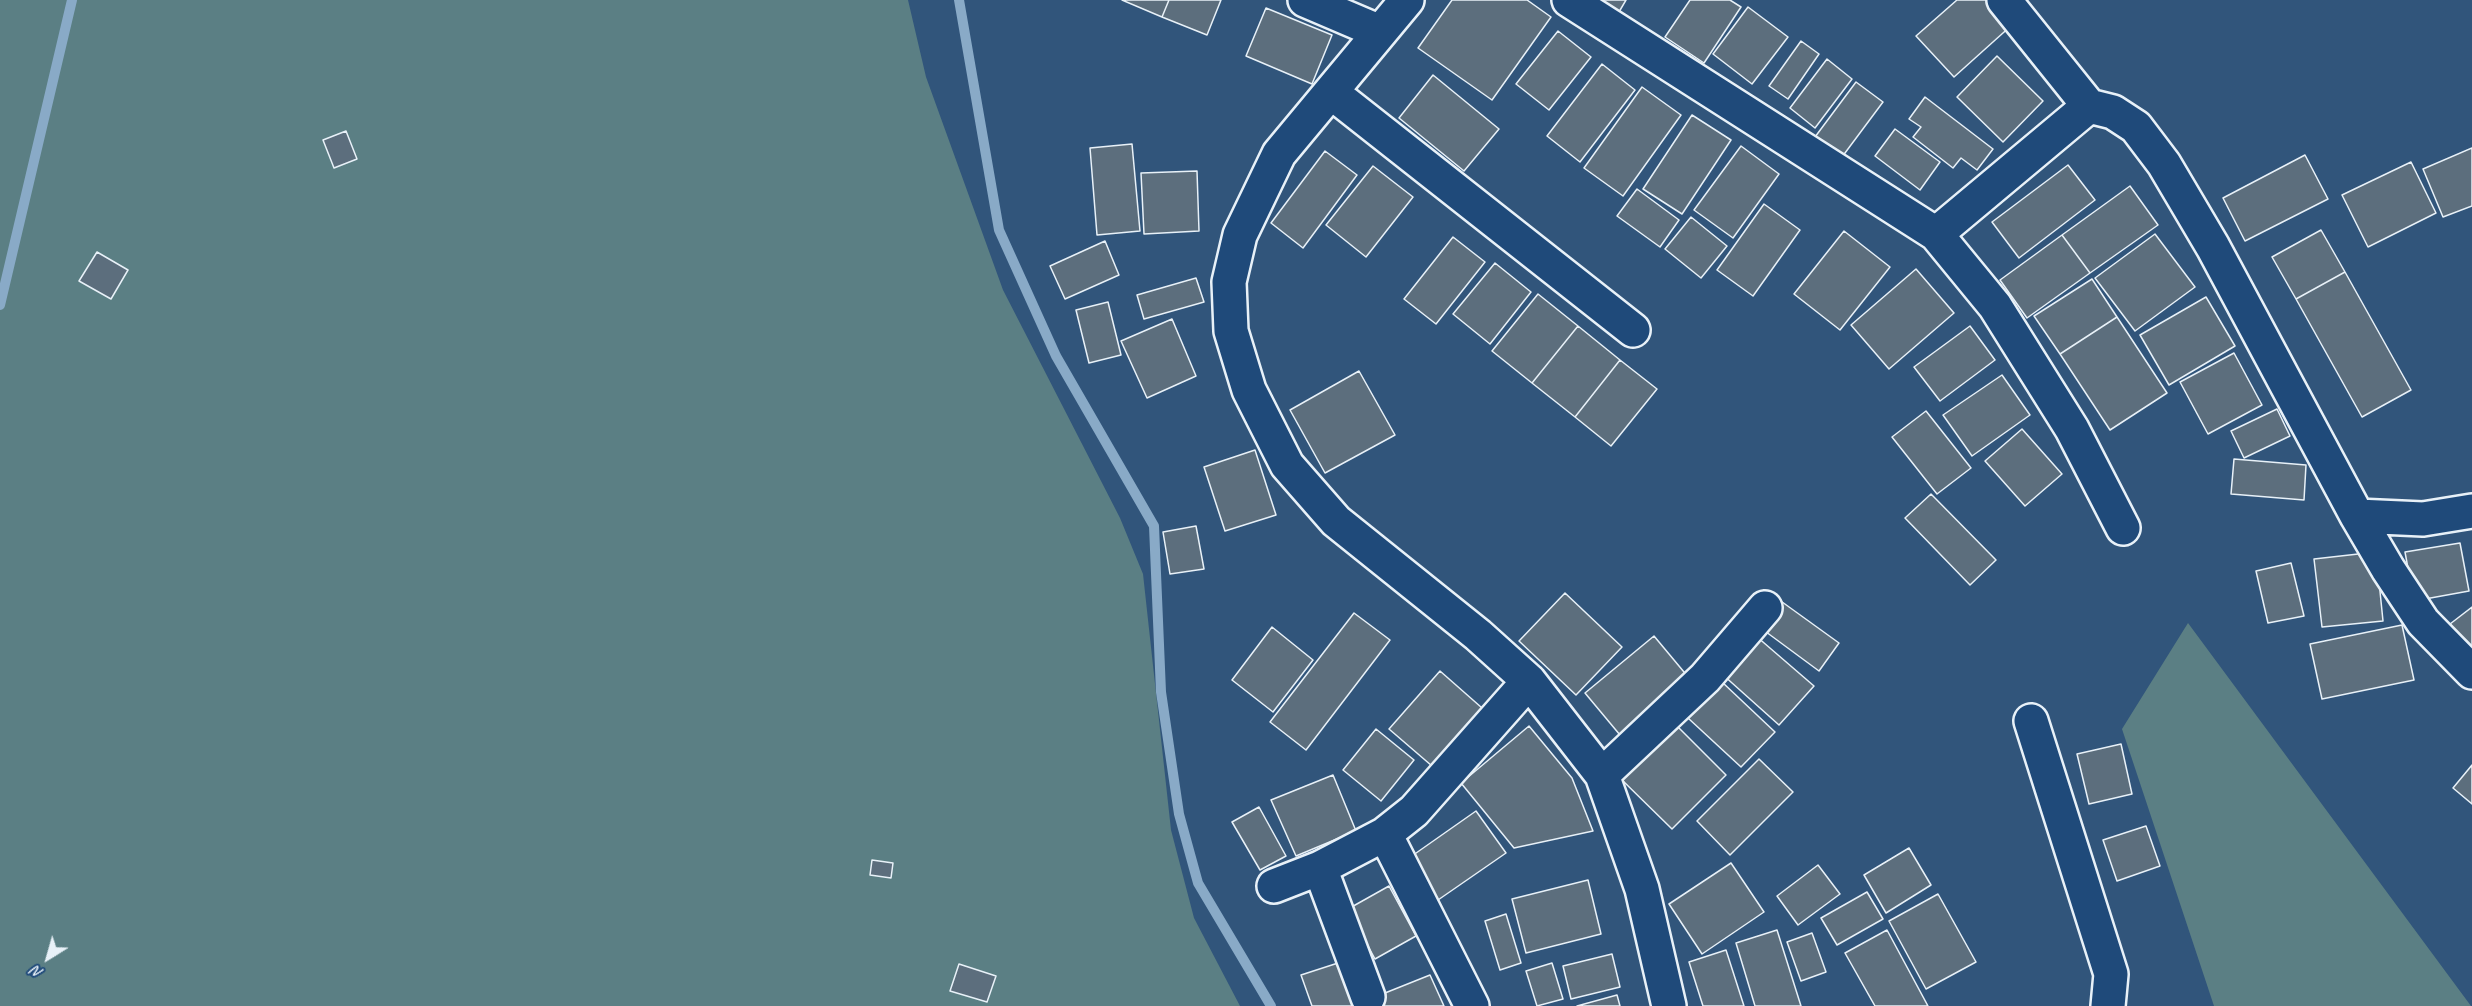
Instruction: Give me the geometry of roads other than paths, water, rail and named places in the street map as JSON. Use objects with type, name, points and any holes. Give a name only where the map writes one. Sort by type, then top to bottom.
[{"type":"street","points":[[1305,0],[1380,32]]},
{"type":"street","points":[[1407,0],[1279,154],[1240,235],[1229,282],[1231,331],[1249,390],[1287,465],[1336,521],[1478,635],[1529,681],[1602,775],[1642,889],[1669,1006]]},
{"type":"street","points":[[1569,0],[1936,234],[1995,306],[2072,429],[2123,528]]},
{"type":"street","points":[[2004,0],[2089,106],[2113,112],[2130,123],[2164,164],[2213,247],[2357,516],[2423,622],[2472,672]]},
{"type":"street","points":[[1331,92],[1633,330]]},
{"type":"street","points":[[1936,234],[2089,106]]},
{"type":"street","points":[[2357,516],[2423,519],[2472,511]]},
{"type":"street","points":[[1602,775],[1705,678],[1765,608]]},
{"type":"street","points":[[1274,886],[1320,868],[1385,834],[1413,812],[1529,681]]},
{"type":"street","points":[[2031,721],[2111,974],[2108,1006]]},
{"type":"street","points":[[1385,834],[1472,1006]]},
{"type":"street","points":[[1320,868],[1368,997]]},
{"type":"waterway","points":[[0,305],[72,0]]},
{"type":"waterway","points":[[959,0],[999,230],[1056,356],[1154,526],[1161,692],[1179,814],[1198,883],[1271,1006]]}]
